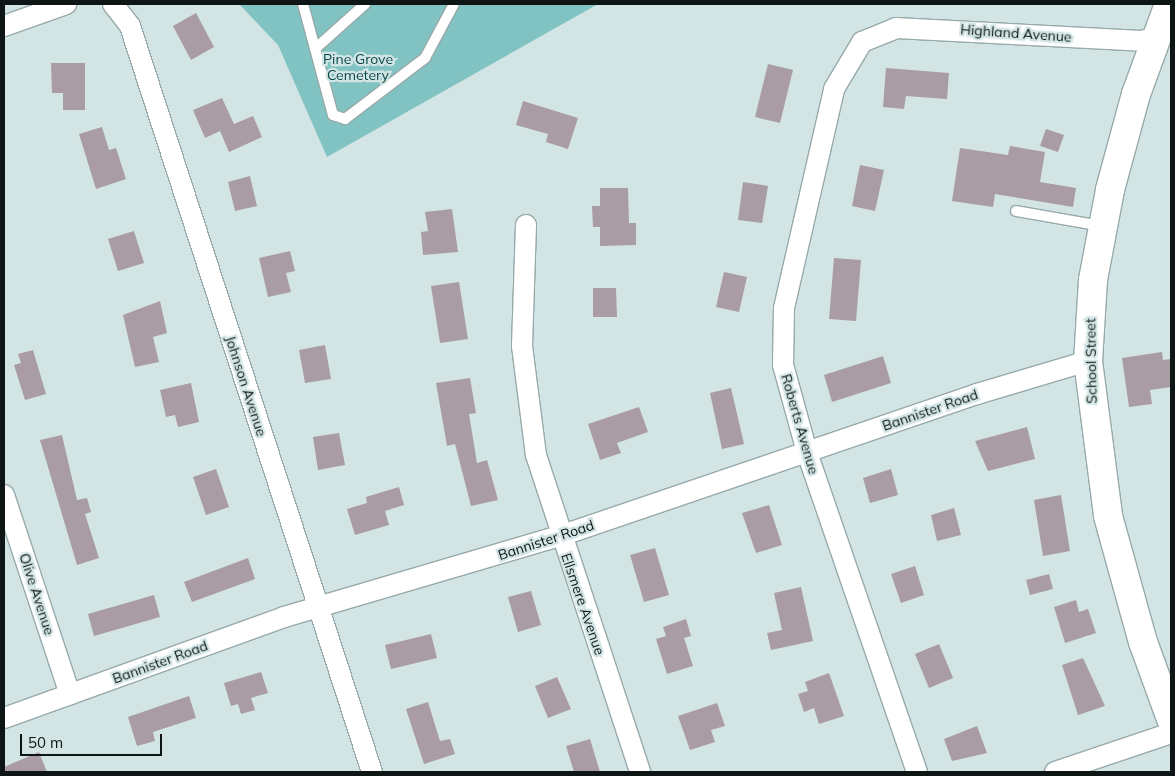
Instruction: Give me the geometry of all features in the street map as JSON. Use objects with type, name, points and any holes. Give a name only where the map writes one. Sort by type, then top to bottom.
[{"type":"street","points":[[4,26],[66,4]]},
{"type":"street","name":"Johnson Avenue","points":[[112,4],[130,26],[372,772]]},
{"type":"street","name":"School Street","points":[[1169,4],[1165,34],[1122,144],[1102,226],[1093,280],[1088,361],[1108,516],[1140,634],[1171,719]]},
{"type":"street","name":"Highland Avenue","points":[[862,42],[883,31],[908,27],[1116,40],[1165,34]]},
{"type":"street","name":"Roberts Avenue","points":[[862,42],[844,67],[831,101],[782,319],[786,381],[807,452],[917,772]]},
{"type":"street","name":"Ellsmere Avenue","points":[[526,224],[524,387],[536,455],[560,536],[640,772]]},
{"type":"street","name":"Bannister Road","points":[[4,718],[318,607],[560,536],[807,452],[1088,361]]},
{"type":"street","name":"Olive Avenue","points":[[4,495],[70,694]]},
{"type":"street","points":[[1055,772],[1171,733]]},
{"type":"lane","points":[[303,4],[334,115],[345,120],[425,58],[454,4]]},
{"type":"lane","points":[[316,48],[365,4]]},
{"type":"lane","points":[[1016,211],[1102,226]]},
{"type":"green space","name":"Pine Grove Cemetery","points":[[239,4],[598,4],[327,157],[278,45]]},
{"type":"building","points":[[196,13],[214,47],[191,60],[173,26]]},
{"type":"building","points":[[51,63],[85,63],[85,110],[63,110],[63,93],[52,93]]},
{"type":"building","points":[[768,64],[793,70],[780,123],[755,117]]},
{"type":"building","points":[[886,68],[949,73],[947,99],[906,96],[904,109],[883,107]]},
{"type":"building","points":[[222,98],[234,124],[253,116],[262,137],[229,152],[220,131],[205,138],[193,110]]},
{"type":"building","points":[[523,101],[578,118],[568,149],[546,142],[548,134],[516,125]]},
{"type":"building","points":[[102,127],[109,150],[116,148],[126,179],[96,189],[79,134]]},
{"type":"building","points":[[1046,129],[1064,135],[1058,152],[1040,146]]},
{"type":"building","points":[[1010,146],[1045,152],[1040,182],[1076,188],[1073,207],[995,194],[993,207],[952,201],[960,148],[1008,155]]},
{"type":"building","points":[[860,165],[884,170],[875,211],[852,206]]},
{"type":"building","points":[[250,176],[257,206],[235,211],[228,182]]},
{"type":"building","points":[[743,182],[768,186],[762,223],[738,220]]},
{"type":"building","points":[[600,188],[628,188],[629,223],[636,223],[636,245],[600,246],[600,227],[593,227],[592,206],[600,206]]},
{"type":"building","points":[[452,209],[458,252],[423,255],[421,232],[428,231],[425,212]]},
{"type":"building","points":[[134,231],[144,263],[118,271],[108,239]]},
{"type":"building","points":[[290,251],[295,271],[286,273],[291,292],[268,297],[259,258]]},
{"type":"building","points":[[834,258],[861,260],[856,321],[829,319]]},
{"type":"building","points":[[724,272],[747,277],[739,312],[716,307]]},
{"type":"building","points":[[459,282],[468,339],[440,343],[431,286]]},
{"type":"building","points":[[593,288],[616,288],[617,317],[593,317]]},
{"type":"building","points":[[160,301],[167,333],[153,337],[159,362],[135,367],[123,315]]},
{"type":"building","points":[[325,345],[331,379],[305,383],[299,350]]},
{"type":"building","points":[[33,350],[46,394],[25,400],[14,365],[21,363],[18,354]]},
{"type":"building","points":[[1162,352],[1163,360],[1171,359],[1171,387],[1150,390],[1152,404],[1129,407],[1122,358]]},
{"type":"building","points":[[883,356],[891,383],[832,402],[824,375]]},
{"type":"building","points":[[470,378],[476,413],[469,414],[477,463],[487,460],[498,500],[471,506],[455,444],[447,446],[436,383]]},
{"type":"building","points":[[191,383],[199,422],[178,427],[175,415],[166,417],[160,390]]},
{"type":"building","points":[[731,388],[744,444],[722,449],[710,393]]},
{"type":"building","points":[[639,407],[648,432],[617,443],[621,453],[600,460],[588,424]]},
{"type":"building","points":[[1027,427],[1035,459],[988,471],[975,441]]},
{"type":"building","points":[[339,433],[345,465],[318,470],[313,437]]},
{"type":"building","points":[[62,435],[77,500],[87,498],[91,512],[85,514],[99,558],[77,565],[40,440]]},
{"type":"building","points":[[216,469],[229,507],[206,515],[193,477]]},
{"type":"building","points":[[891,469],[898,495],[870,503],[863,478]]},
{"type":"building","points":[[399,487],[404,505],[385,511],[389,525],[355,535],[347,509],[367,503],[366,497]]},
{"type":"building","points":[[1061,495],[1070,551],[1043,556],[1034,500]]},
{"type":"building","points":[[769,505],[782,545],[756,553],[742,513]]},
{"type":"building","points":[[954,508],[961,535],[937,541],[931,515]]},
{"type":"building","points":[[655,548],[669,595],[644,602],[630,555]]},
{"type":"building","points":[[248,558],[255,579],[192,602],[184,582]]},
{"type":"building","points":[[915,566],[924,595],[901,603],[891,574]]},
{"type":"building","points":[[1049,574],[1053,589],[1030,595],[1026,580]]},
{"type":"building","points":[[801,587],[813,641],[771,650],[767,633],[782,630],[774,593]]},
{"type":"building","points":[[531,591],[541,625],[518,632],[508,597]]},
{"type":"building","points":[[154,595],[160,617],[94,636],[88,614]]},
{"type":"building","points":[[1076,600],[1079,612],[1088,609],[1096,633],[1065,643],[1054,607]]},
{"type":"building","points":[[686,619],[691,636],[684,638],[693,666],[667,674],[656,639],[666,636],[663,627]]},
{"type":"building","points":[[431,634],[437,658],[391,669],[385,645]]},
{"type":"building","points":[[939,644],[953,678],[929,688],[915,654]]},
{"type":"building","points":[[1083,658],[1105,706],[1078,715],[1062,665]]},
{"type":"building","points":[[261,672],[268,693],[251,698],[255,710],[241,714],[238,704],[231,706],[224,683]]},
{"type":"building","points":[[829,673],[844,716],[819,724],[814,708],[804,712],[798,694],[808,691],[805,682]]},
{"type":"building","points":[[557,677],[571,709],[548,718],[535,686]]},
{"type":"building","points":[[189,696],[196,718],[153,732],[155,741],[137,746],[128,717]]},
{"type":"building","points":[[428,702],[440,741],[450,739],[455,754],[424,764],[406,709]]},
{"type":"building","points":[[717,703],[725,726],[711,730],[715,742],[690,750],[678,716]]},
{"type":"building","points":[[977,726],[987,753],[952,761],[944,739]]},
{"type":"building","points":[[590,739],[600,772],[574,772],[566,746]]},
{"type":"building","points":[[39,752],[47,772],[4,772],[4,767]]}]
